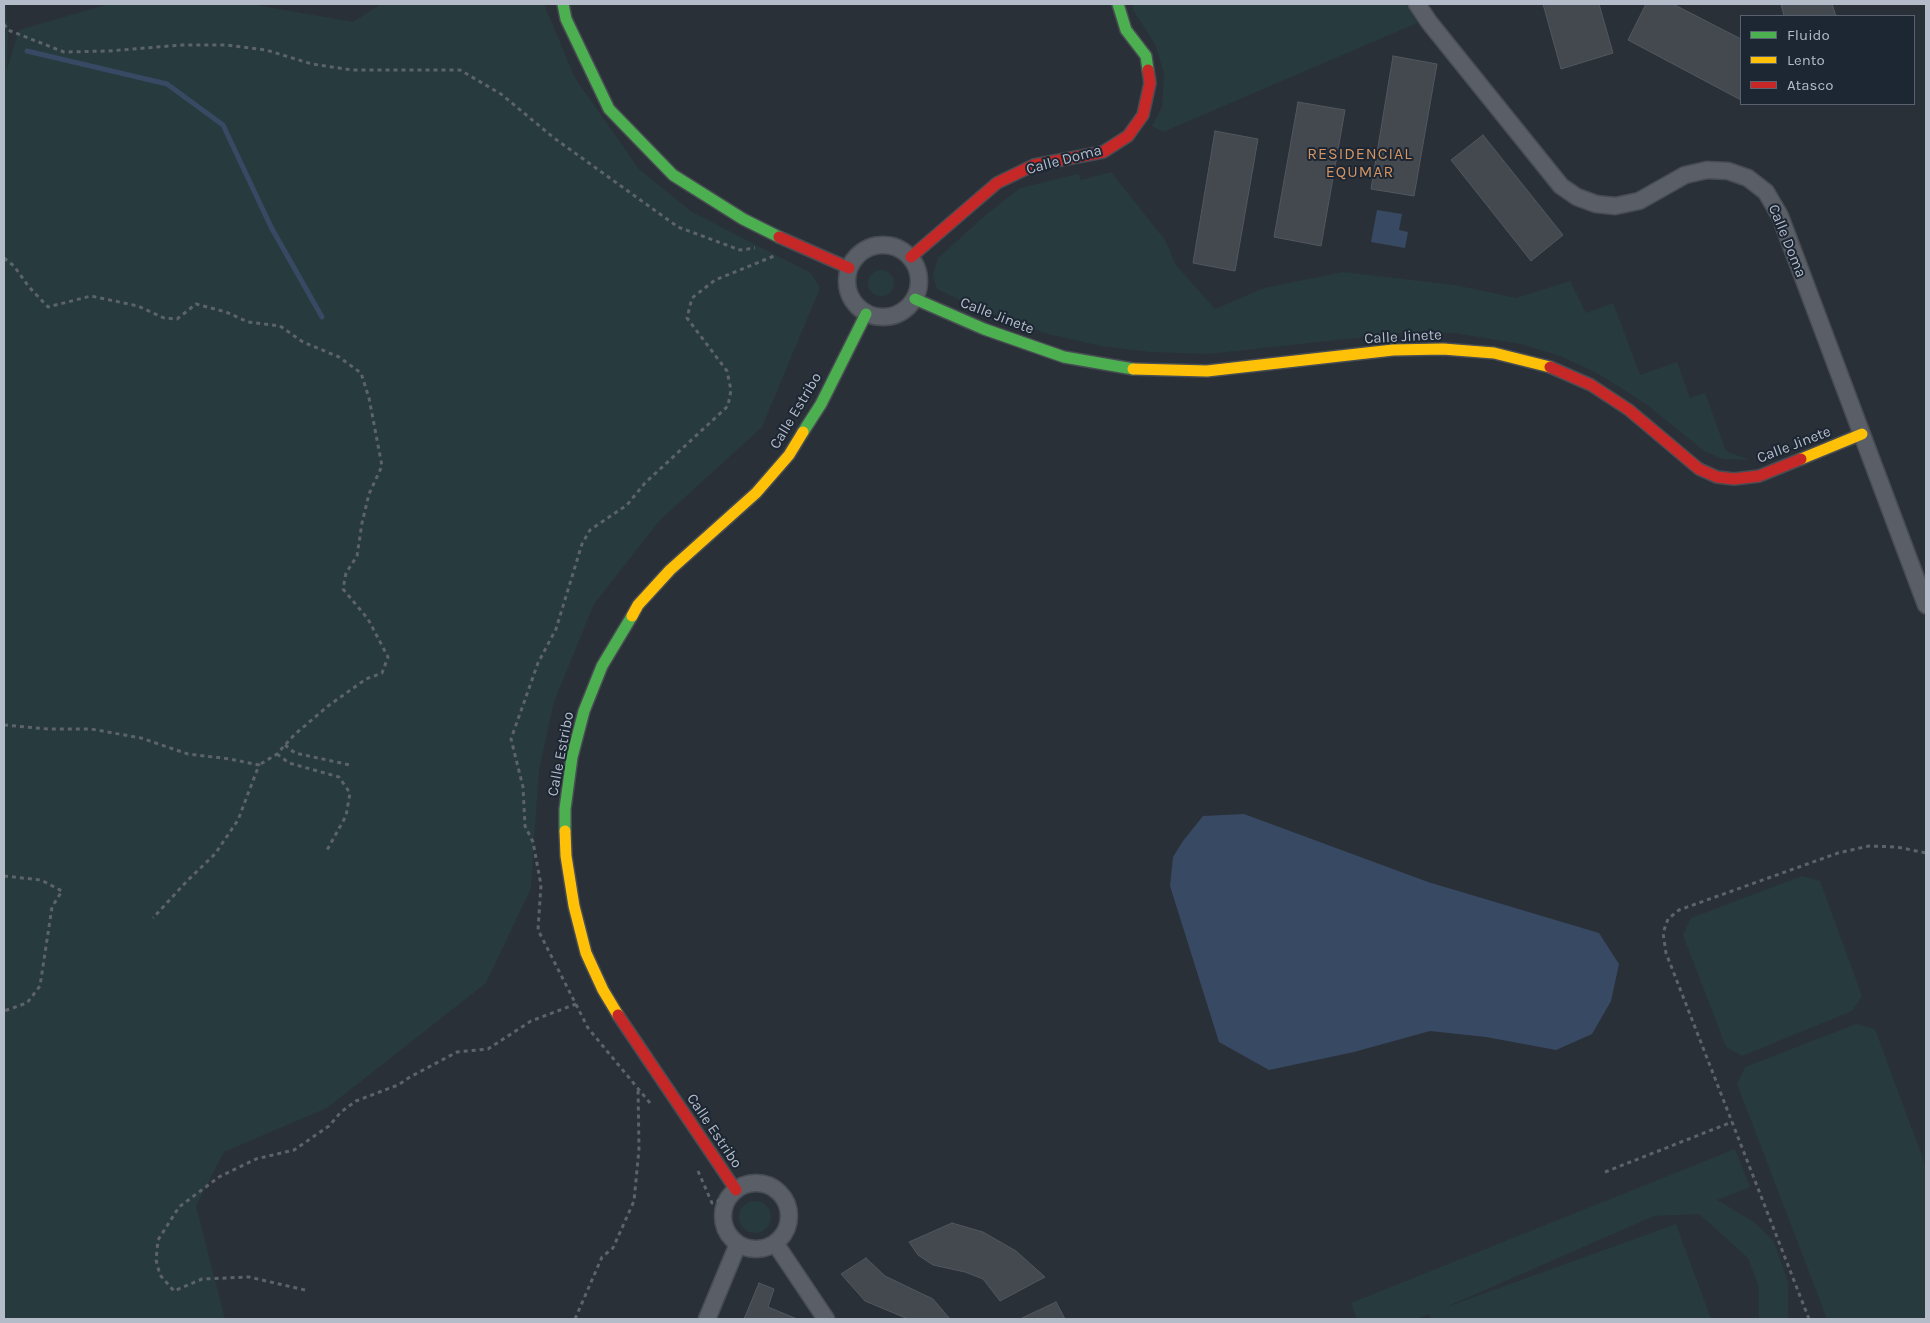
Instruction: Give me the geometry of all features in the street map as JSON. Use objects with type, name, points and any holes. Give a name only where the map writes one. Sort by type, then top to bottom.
[{"type":"street","points":[[563,4],[566,19],[609,109],[673,175],[743,219],[797,246],[849,268]]},
{"type":"street","name":"Calle Doma","points":[[911,257],[997,183],[1034,165],[1103,152],[1128,136],[1143,115],[1150,84],[1146,56],[1126,30],[1118,4]]},
{"type":"street","name":"Calle Doma","points":[[1418,4],[1429,22],[1561,186],[1577,197],[1596,204],[1615,206],[1639,202],[1685,175],[1707,170],[1728,171],[1748,178],[1766,192],[1780,216],[1926,605]]},
{"type":"street","points":[[877,244],[890,244],[901,249],[911,257],[917,266],[920,277],[919,289],[915,299],[904,311],[888,318],[866,314],[858,308],[849,294],[847,278],[849,268],[856,257],[865,249],[877,244]]},
{"type":"street","name":"Calle Jinete","points":[[915,299],[984,329],[1064,358],[1133,370],[1207,371],[1393,350],[1443,349],[1494,353],[1549,367],[1591,385],[1628,410],[1699,469],[1717,477],[1759,476],[1862,434]]},
{"type":"street","name":"Calle Estribo","points":[[732,1194],[628,1032],[603,990],[586,953],[574,906],[566,856],[565,809],[572,757],[584,711],[602,666],[638,605],[670,570],[756,493],[789,455],[821,404],[866,314]]},
{"type":"street","points":[[750,1184],[765,1184],[775,1189],[782,1196],[787,1206],[788,1221],[782,1235],[775,1243],[757,1249],[747,1248],[738,1244],[730,1237],[725,1228],[723,1218],[724,1207],[732,1194],[750,1184]]},
{"type":"street","points":[[775,1243],[826,1319]]},
{"type":"street","points":[[707,1319],[738,1244]]},
{"type":"path","points":[[4,24],[8,30],[64,52],[109,51],[182,45],[226,45],[266,50],[312,64],[352,70],[460,70],[501,94],[554,138],[678,227],[740,250],[757,247]]},
{"type":"path","points":[[650,1103],[588,1028],[538,930],[541,885],[534,842],[525,826],[523,787],[511,739],[538,663],[556,629],[582,544],[590,530],[627,505],[645,483],[728,406],[731,390],[727,371],[687,318],[692,298],[715,280],[797,246]]},
{"type":"path","points":[[4,258],[14,266],[29,287],[48,307],[92,296],[138,306],[164,318],[176,319],[196,304],[226,312],[248,322],[280,326],[304,342],[339,357],[361,373],[369,398],[382,466],[369,494],[357,556],[346,573],[343,589],[368,619],[388,656],[382,673],[366,679],[328,706],[294,735],[277,754],[259,764],[238,820],[215,854],[187,880],[154,918]]},
{"type":"path","points":[[4,726],[91,729],[141,738],[188,754],[230,758],[259,764]]},
{"type":"path","points":[[285,745],[295,753],[350,765]]},
{"type":"path","points":[[277,754],[289,762],[338,778],[350,793],[346,816],[327,850]]},
{"type":"path","points":[[1809,1319],[1666,953],[1663,933],[1668,919],[1679,910],[1838,853],[1869,846],[1897,847],[1926,853]]},
{"type":"path","points":[[4,876],[41,880],[62,891],[52,907],[40,986],[27,1003],[4,1011]]},
{"type":"path","points":[[305,1290],[249,1277],[202,1279],[174,1291],[160,1275],[156,1260],[158,1240],[179,1207],[219,1177],[256,1159],[294,1150],[329,1126],[341,1112],[356,1101],[398,1085],[457,1052],[488,1049],[532,1021],[576,1004]]},
{"type":"path","points":[[575,1319],[602,1257],[613,1248],[634,1201],[639,1149],[638,1088]]},
{"type":"path","points":[[1605,1172],[1732,1122]]},
{"type":"path","points":[[697,1169],[712,1203],[732,1194]]},
{"type":"green space","points":[[4,4],[6,4],[8,30],[7,69],[19,30],[109,4],[250,4],[353,22],[381,4],[544,4],[575,78],[639,169],[692,212],[811,273],[820,288],[762,427],[660,520],[594,604],[554,702],[539,770],[531,888],[486,983],[327,1108],[224,1152],[196,1206],[225,1319],[4,1319]]},
{"type":"green space","points":[[1133,4],[1407,4],[1417,23],[1163,132],[1152,126],[1162,107],[1164,73],[1155,44],[1133,10]]},
{"type":"green space","points":[[1111,172],[1165,240],[1176,265],[1215,309],[1264,288],[1343,272],[1455,285],[1516,298],[1570,281],[1586,313],[1613,303],[1640,375],[1677,362],[1690,398],[1705,393],[1726,451],[1749,460],[1723,459],[1704,451],[1646,404],[1597,373],[1560,356],[1521,344],[1455,333],[1411,332],[1208,354],[1150,352],[1101,346],[1048,334],[979,309],[937,289],[933,275],[938,258],[988,213],[1020,188],[1078,174],[1081,180]]},
{"type":"green space","points":[[881,270],[890,274],[894,283],[890,292],[881,296],[872,292],[868,283],[872,274]]},
{"type":"green space","points":[[1802,876],[1820,881],[1862,996],[1852,1011],[1742,1056],[1726,1047],[1683,935],[1691,918]]},
{"type":"green space","points":[[1856,1024],[1875,1029],[1926,1167],[1926,1319],[1827,1319],[1737,1084],[1745,1067]]},
{"type":"green space","points":[[1735,1149],[1750,1187],[1717,1200],[1754,1222],[1774,1242],[1788,1282],[1788,1319],[1759,1319],[1759,1288],[1748,1258],[1699,1214],[1654,1216],[1444,1308],[1676,1224],[1711,1319],[1431,1319],[1429,1314],[1417,1319],[1357,1319],[1351,1303]]},
{"type":"green space","points":[[755,1201],[761,1202],[766,1206],[770,1211],[770,1223],[766,1228],[761,1232],[755,1233],[749,1232],[744,1228],[740,1223],[739,1217],[740,1211],[744,1206],[749,1202]]},
{"type":"water","points":[[1377,210],[1402,214],[1399,230],[1408,232],[1405,248],[1371,242]]},
{"type":"water","points":[[1244,814],[1428,882],[1599,933],[1619,964],[1611,1001],[1592,1034],[1556,1050],[1486,1037],[1430,1031],[1354,1052],[1269,1070],[1219,1042],[1170,886],[1173,857],[1203,816]]},
{"type":"building","points":[[1543,4],[1599,4],[1613,53],[1561,69]]},
{"type":"building","points":[[1646,4],[1673,4],[1740,38],[1740,99],[1628,40]]},
{"type":"building","points":[[1781,4],[1832,4],[1836,15],[1784,15]]},
{"type":"building","points":[[1393,56],[1437,64],[1414,196],[1371,189]]},
{"type":"building","points":[[1298,102],[1345,110],[1321,246],[1274,237]]},
{"type":"building","points":[[1215,131],[1258,139],[1235,271],[1193,263]]},
{"type":"building","points":[[1483,135],[1563,235],[1531,261],[1451,160]]},
{"type":"building","points":[[952,1223],[983,1232],[1016,1251],[1045,1277],[1000,1301],[983,1279],[965,1272],[933,1265],[918,1255],[909,1242]]},
{"type":"building","points":[[866,1258],[885,1276],[933,1299],[950,1319],[908,1319],[865,1301],[841,1274]]},
{"type":"building","points":[[759,1283],[774,1289],[768,1307],[797,1319],[744,1319]]},
{"type":"building","points":[[1056,1302],[1065,1319],[1020,1319]]},
{"type":"waterway","points":[[27,51],[167,84],[223,125],[271,227],[322,317]]},
{"type":"traffic: fast","points":[[563,4],[566,19],[609,109],[673,175],[743,219],[779,237]]},
{"type":"traffic: fast","points":[[1118,4],[1126,30],[1146,56],[1148,70]]},
{"type":"traffic: fast","points":[[915,299],[984,329],[1064,357],[1133,369]]},
{"type":"traffic: fast","points":[[803,432],[821,404],[866,314]]},
{"type":"traffic: fast","points":[[565,831],[565,809],[572,757],[584,711],[602,666],[632,616]]},
{"type":"traffic: slow","points":[[1133,369],[1207,371],[1393,350],[1443,349],[1494,353],[1550,367]]},
{"type":"traffic: slow","points":[[632,616],[638,605],[670,570],[756,493],[789,455],[803,432]]},
{"type":"traffic: slow","points":[[1801,459],[1862,434]]},
{"type":"traffic: slow","points":[[565,831],[566,856],[574,906],[586,953],[603,990],[618,1015]]},
{"type":"traffic: jam","points":[[911,257],[997,183],[1034,165],[1103,152],[1128,136],[1143,115],[1150,83],[1148,70]]},
{"type":"traffic: jam","points":[[779,237],[849,268]]},
{"type":"traffic: jam","points":[[1550,367],[1591,385],[1629,410],[1699,469],[1717,477],[1734,479],[1759,476],[1801,459]]},
{"type":"traffic: jam","points":[[618,1015],[736,1190]]},
{"type":"district","name":"RESIDENCIAL EQUMAR","points":[[1360,163]]}]
